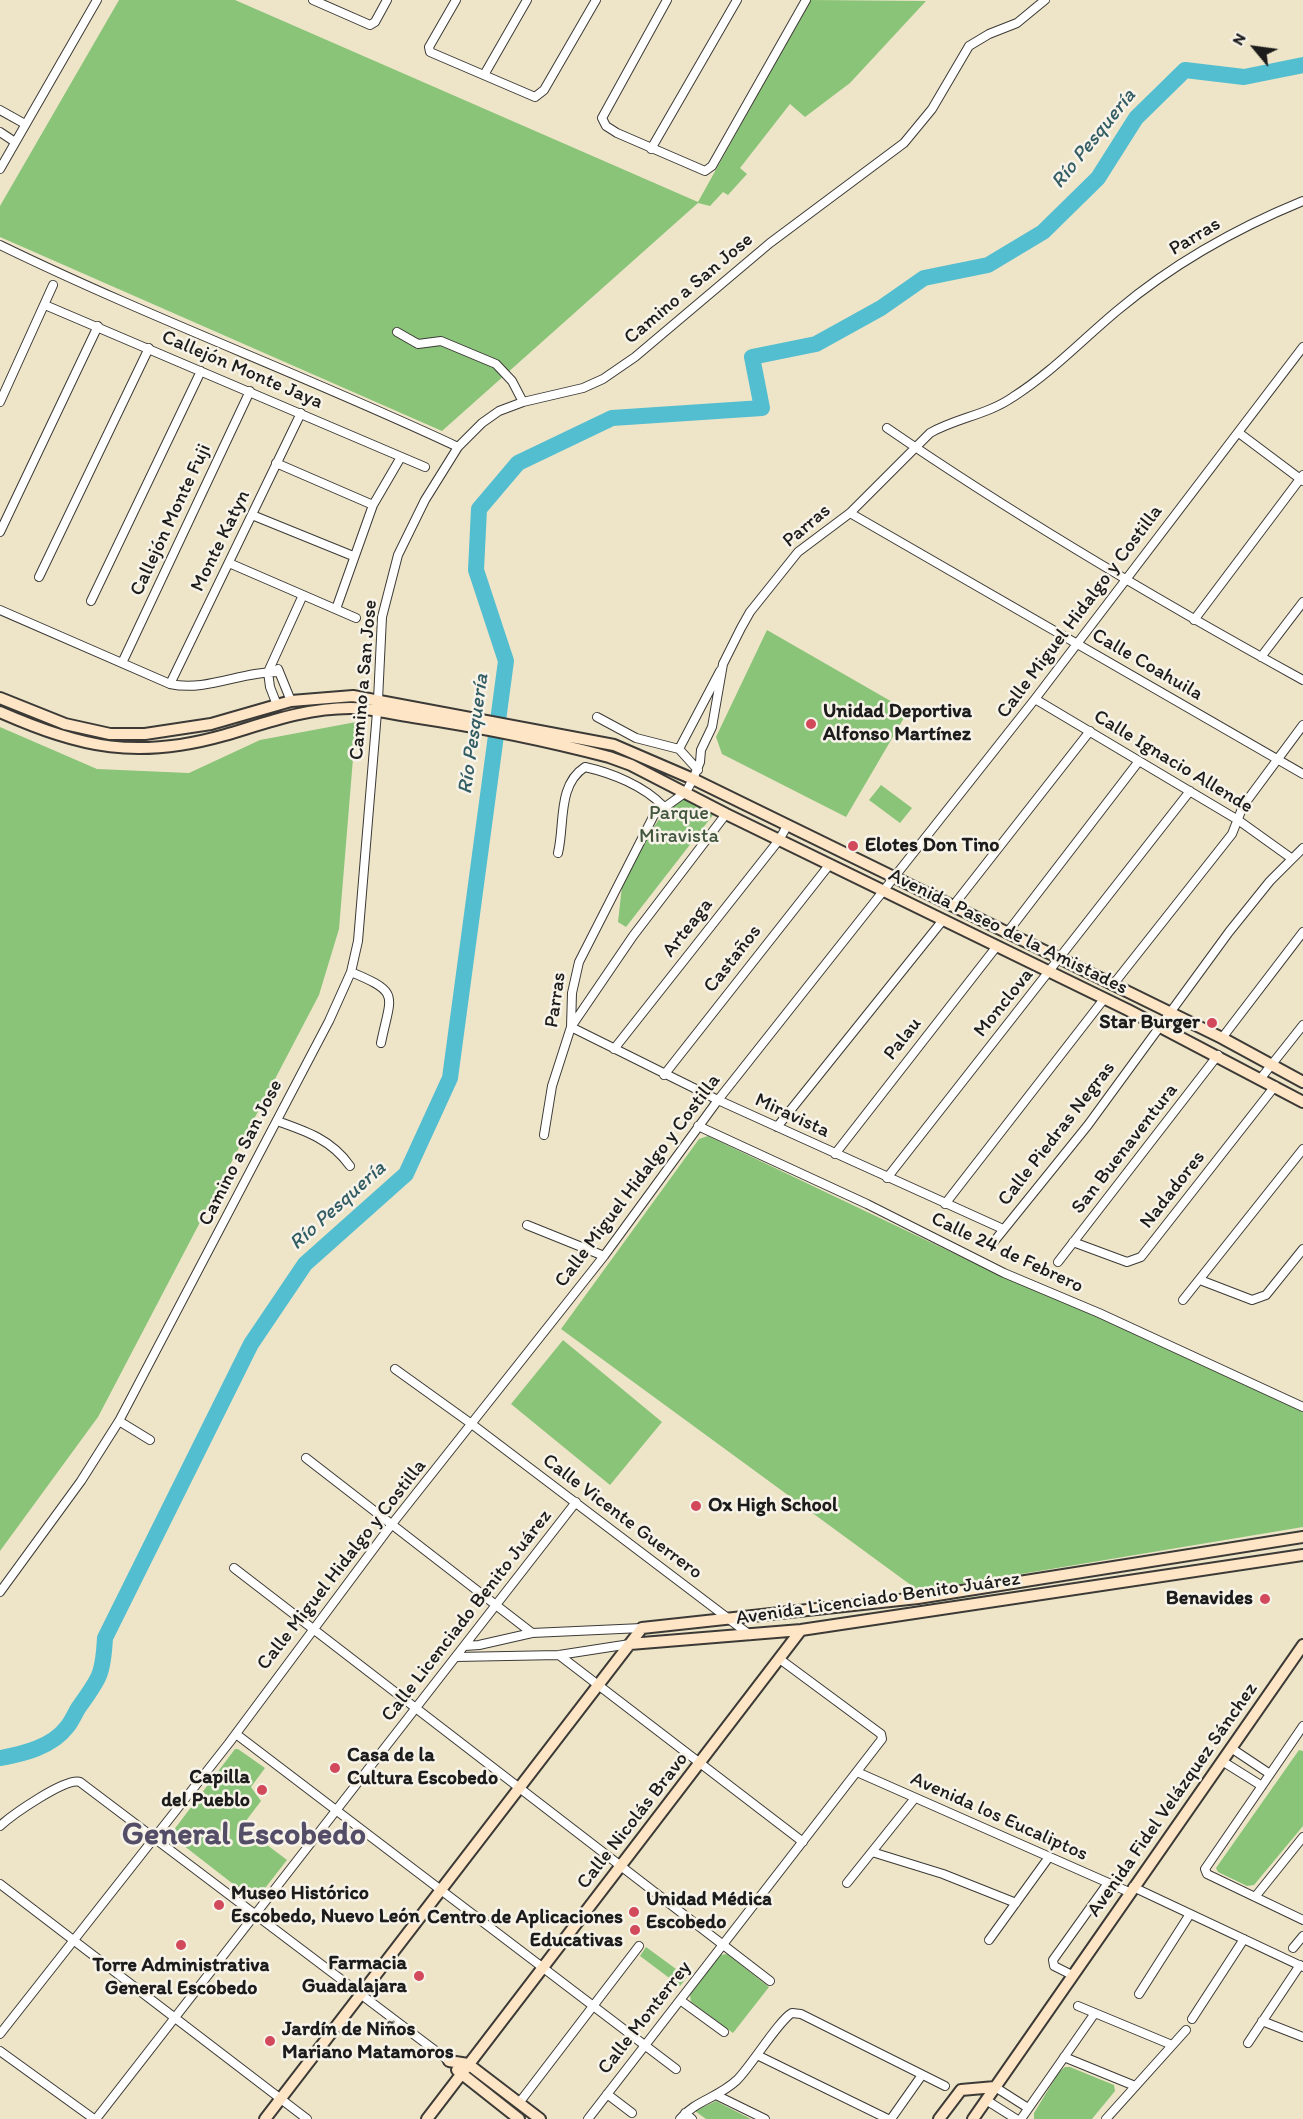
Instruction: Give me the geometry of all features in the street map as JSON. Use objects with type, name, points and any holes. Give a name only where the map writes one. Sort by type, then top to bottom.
[{"type":"street","points":[[0,169],[97,0]]},
{"type":"street","points":[[316,1],[370,25],[375,22],[387,0]]},
{"type":"street","points":[[456,0],[429,50],[532,96],[538,96],[596,0]]},
{"type":"street","points":[[484,75],[527,0]]},
{"type":"street","points":[[667,0],[603,115],[604,123],[610,129],[651,149],[701,170],[709,170],[806,0]]},
{"type":"street","points":[[651,149],[737,0]]},
{"type":"street","name":"Camino a San Jose","points":[[0,1592],[81,1480],[119,1421],[277,1121],[351,972],[362,913],[382,617],[398,555],[425,500],[458,447],[498,411],[523,402],[583,388],[603,379],[635,357],[771,243],[904,143],[932,109],[969,46],[989,34],[1017,23],[1046,0]]},
{"type":"street","points":[[0,110],[25,124]]},
{"type":"street","points":[[0,132],[15,142]]},
{"type":"street","name":"Parras","points":[[544,1135],[560,1057],[571,1027],[572,993],[579,962],[646,829],[663,806],[686,792],[712,727],[723,664],[750,612],[783,570],[806,545],[850,513],[915,446],[945,425],[985,413],[1012,398],[1033,383],[1119,309],[1178,266],[1249,225],[1303,201]]},
{"type":"street","points":[[0,245],[144,312],[385,413],[458,447]]},
{"type":"street","points":[[0,402],[53,285]]},
{"type":"street","name":"Callejón Monte Jaya","points":[[45,305],[425,467]]},
{"type":"street","points":[[0,532],[98,326]]},
{"type":"street","points":[[397,332],[418,344],[441,341],[496,364],[512,381],[523,402]]},
{"type":"street","name":"Calle Miguel Hidalgo y Costilla","points":[[0,2034],[236,1734],[392,1524],[473,1425],[604,1256],[718,1100],[1035,699],[1303,347]]},
{"type":"street","points":[[39,577],[149,348]]},
{"type":"street","points":[[91,601],[201,371]]},
{"type":"street","name":"Callejón Monte Fuji","points":[[122,663],[250,391]]},
{"type":"street","name":"Monte Katyn","points":[[170,684],[302,413]]},
{"type":"street","points":[[887,428],[1125,580],[1303,681]]},
{"type":"street","points":[[1194,620],[1302,479],[1239,433]]},
{"type":"street","points":[[336,609],[373,505],[401,457]]},
{"type":"street","points":[[276,463],[373,505]]},
{"type":"street","name":"Calle Coahuila","points":[[850,513],[1303,774]]},
{"type":"street","points":[[252,515],[353,556]]},
{"type":"street","points":[[229,563],[356,618]]},
{"type":"street","points":[[277,705],[270,687],[268,672],[303,595]]},
{"type":"street","points":[[1261,657],[1303,602]]},
{"type":"street","points":[[0,610],[170,684],[195,687],[268,672],[279,672]]},
{"type":"street","points":[[273,659],[291,701]]},
{"type":"street","points":[[678,749],[723,664]]},
{"type":"street","name":"Avenida Paseo de la Amistades","points":[[0,698],[65,724],[110,734],[164,733],[186,730],[291,701],[328,697],[378,700],[609,757],[686,792],[726,814],[1218,1055],[1303,1102]]},
{"type":"street","name":"Calle Ignacio Allende","points":[[1035,699],[1238,820],[1291,858]]},
{"type":"street","name":"Avenida Paseo de la Amistades","points":[[0,712],[77,742],[129,749],[159,748],[196,742],[278,719],[327,709],[352,707],[446,717],[614,745],[662,765],[695,774],[787,826],[1222,1038],[1303,1082]]},
{"type":"street","points":[[597,717],[636,738],[678,749],[695,774]]},
{"type":"street","points":[[1112,986],[1232,834],[1243,806],[1303,725]]},
{"type":"street","points":[[953,906],[1090,731]]},
{"type":"street","points":[[1007,933],[1139,761]]},
{"type":"street","points":[[558,853],[566,791],[575,774],[585,767],[606,772],[654,796],[663,806]]},
{"type":"street","name":"Monclova","points":[[887,1178],[1061,959],[1190,791]]},
{"type":"street","points":[[571,1027],[633,936],[726,814]]},
{"type":"street","name":"Arteaga","points":[[614,1049],[779,840],[787,826]]},
{"type":"street","name":"Calle Piedras Negras","points":[[992,1244],[1088,1125],[1229,932],[1291,858],[1303,848]]},
{"type":"street","name":"Castaños","points":[[664,1075],[830,864]]},
{"type":"street","points":[[777,1127],[943,920]]},
{"type":"street","points":[[1222,1038],[1303,932]]},
{"type":"street","name":"Palau","points":[[834,1154],[997,946]]},
{"type":"street","points":[[351,972],[380,984],[388,992],[389,1000],[381,1042]]},
{"type":"street","points":[[945,1204],[1104,999]]},
{"type":"street","points":[[1261,1078],[1303,1025]]},
{"type":"street","name":"Miravista","points":[[571,1027],[664,1075],[1002,1229]]},
{"type":"street","name":"San Buenaventura","points":[[1058,1262],[1218,1055]]},
{"type":"street","name":"Nadadores","points":[[1073,1242],[1127,1262],[1141,1257],[1275,1086]]},
{"type":"street","points":[[277,1121],[318,1136],[344,1157],[350,1166]]},
{"type":"street","name":"Calle 24 de Febrero","points":[[698,1126],[867,1204],[1004,1273],[1099,1313],[1303,1407]]},
{"type":"street","points":[[1184,1300],[1303,1149]]},
{"type":"street","points":[[527,1225],[604,1256]]},
{"type":"street","points":[[1200,1280],[1252,1300],[1260,1299],[1303,1249]]},
{"type":"street","name":"Calle Vicente Guerrero","points":[[395,1369],[576,1502],[751,1636]]},
{"type":"street","points":[[119,1421],[150,1440]]},
{"type":"street","points":[[306,1458],[532,1633]]},
{"type":"street","name":"Calle Licenciado Benito Juárez","points":[[95,2119],[576,1502]]},
{"type":"street","name":"Avenida Licenciado Benito Juárez","points":[[465,1646],[532,1633],[642,1628],[918,1598],[1303,1537]]},
{"type":"street","points":[[1245,1548],[1250,1563]]},
{"type":"street","name":"Avenida Licenciado Benito Juárez","points":[[456,1657],[559,1655],[630,1644],[751,1636],[801,1630],[1303,1555]]},
{"type":"street","points":[[234,1568],[771,1981]]},
{"type":"street","points":[[265,2119],[439,1889],[642,1628]]},
{"type":"street","name":"Calle Nicolás Bravo","points":[[427,2119],[801,1630]]},
{"type":"street","name":"Avenida Fidel Velázquez Sánchez","points":[[973,2119],[1303,1645]]},
{"type":"street","points":[[559,1655],[702,1762],[803,1842]]},
{"type":"street","name":"Calle Monterrey","points":[[588,2119],[882,1738],[881,1734],[780,1660]]},
{"type":"street","points":[[1303,1726],[1206,1865],[1205,1871],[1207,1875],[1303,1920]]},
{"type":"street","points":[[236,1734],[676,2069]]},
{"type":"street","points":[[1295,1738],[1303,1742]]},
{"type":"street","points":[[1231,1748],[1270,1774]]},
{"type":"street","points":[[1222,1761],[1262,1786]]},
{"type":"street","name":"Avenida los Eucaliptos","points":[[857,1772],[1108,1883],[1131,1889],[1190,1914],[1301,1966]]},
{"type":"street","points":[[0,1826],[23,1808],[75,1780],[360,1993],[449,2061],[460,2074],[519,2119]]},
{"type":"street","points":[[847,1883],[915,1798]]},
{"type":"street","points":[[1255,1897],[1303,1837]]},
{"type":"street","points":[[872,1852],[943,1874],[1016,1903]]},
{"type":"street","points":[[989,1940],[1049,1857]]},
{"type":"street","name":"Avenida Fidel Velázquez Sánchez","points":[[1072,1975],[1054,1965],[1053,1961],[1108,1883]]},
{"type":"street","points":[[0,1884],[307,2119]]},
{"type":"street","points":[[1139,1994],[1190,1914]]},
{"type":"street","points":[[1293,1948],[1303,1936]]},
{"type":"street","points":[[1192,2019],[1244,1939]]},
{"type":"street","points":[[519,2103],[639,1946]]},
{"type":"street","points":[[1248,2043],[1301,1966]]},
{"type":"street","points":[[680,2000],[724,2032]]},
{"type":"street","points":[[1078,2006],[1172,2045]]},
{"type":"street","points":[[682,2116],[694,2106],[718,2096],[759,2056],[783,2020],[792,2013],[801,2014],[945,2086]]},
{"type":"street","points":[[986,2100],[1018,2119],[1095,2013]]},
{"type":"street","points":[[1262,2021],[1303,2037]]},
{"type":"street","points":[[1106,2119],[1186,2030]]},
{"type":"street","points":[[0,2051],[95,2119]]},
{"type":"street","points":[[759,2056],[889,2119],[922,2075]]},
{"type":"street","points":[[1064,2057],[1135,2086]]},
{"type":"street","points":[[449,2061],[468,2064],[540,2119]]},
{"type":"street","points":[[939,2119],[961,2090],[995,2087],[1028,2108]]},
{"type":"street","points":[[607,2094],[632,2113]]},
{"type":"street","points":[[718,2096],[765,2119]]},
{"type":"street","points":[[682,2116],[692,2119]]},
{"type":"green space","points":[[119,0],[235,0],[698,202],[810,0],[926,1],[850,83],[805,117],[790,104],[740,168],[747,174],[728,195],[723,192],[710,206],[698,203],[442,431],[0,237],[0,206]]},
{"type":"green space","name":"Unidad Deportiva Alfonso Martínez","points":[[767,630],[908,711],[846,817],[722,754],[716,737]]},
{"type":"green space","points":[[356,722],[339,929],[319,995],[98,1417],[0,1551],[0,727],[97,769],[189,773],[260,740]]},
{"type":"green space","points":[[881,785],[912,808],[900,823],[869,800]]},
{"type":"green space","name":"Parque Miravista","points":[[675,795],[713,815],[626,927],[618,922],[622,886],[642,845]]},
{"type":"green space","points":[[708,1136],[995,1273],[1098,1316],[1303,1412],[1303,1527],[919,1591],[561,1329],[699,1139]]},
{"type":"green space","points":[[563,1340],[662,1422],[610,1485],[511,1404]]},
{"type":"green space","points":[[235,1749],[265,1768],[251,1787],[261,1801],[242,1826],[287,1860],[255,1901],[170,1835]]},
{"type":"green space","points":[[1299,1750],[1303,1751],[1303,1826],[1254,1885],[1247,1886],[1218,1872],[1216,1868]]},
{"type":"green space","points":[[646,1947],[687,1977],[680,1986],[640,1956]]},
{"type":"green space","points":[[727,1954],[769,1987],[733,2033],[691,2002],[690,1995],[720,1955]]},
{"type":"green space","points":[[1065,2067],[1114,2085],[1115,2091],[1092,2119],[1034,2119],[1034,2113],[1059,2072]]},
{"type":"green space","points":[[716,2101],[751,2119],[706,2119],[695,2111]]},
{"type":"waterway","name":"Río Pesquería","points":[[0,1758],[45,1745],[69,1725],[96,1682],[103,1660],[105,1638],[251,1344],[305,1264],[406,1174],[450,1078],[506,661],[476,570],[479,509],[518,463],[612,418],[762,408],[752,357],[816,344],[881,308],[924,278],[988,265],[1043,232],[1098,178],[1136,118],[1185,70],[1244,77],[1303,65]]},
{"type":"place","name":"Unidad Deportiva Alfonso Martínez","points":[[811,724]]},
{"type":"place","name":"Elotes Don Tino","points":[[853,846]]},
{"type":"place","name":"Star Burger","points":[[1212,1023]]},
{"type":"place","name":"Ox High School","points":[[696,1506]]},
{"type":"place","name":"Benavides","points":[[1265,1599]]},
{"type":"place","name":"Casa de la Cultura Escobedo","points":[[335,1768]]},
{"type":"place","name":"Capilla del Pueblo","points":[[262,1790]]},
{"type":"place","name":"Museo Histórico Escobedo, Nuevo León","points":[[219,1905]]},
{"type":"place","name":"Unidad Médica Escobedo","points":[[634,1912]]},
{"type":"place","name":"Centro de Aplicaciones Educativas","points":[[635,1930]]},
{"type":"place","name":"Torre Administrativa General Escobedo","points":[[181,1945]]},
{"type":"place","name":"Farmacia Guadalajara","points":[[419,1976]]},
{"type":"place","name":"Jardín de Niños Mariano Matamoros","points":[[270,2041]]},
{"type":"district","name":"General Escobedo","points":[[244,1836]]}]
